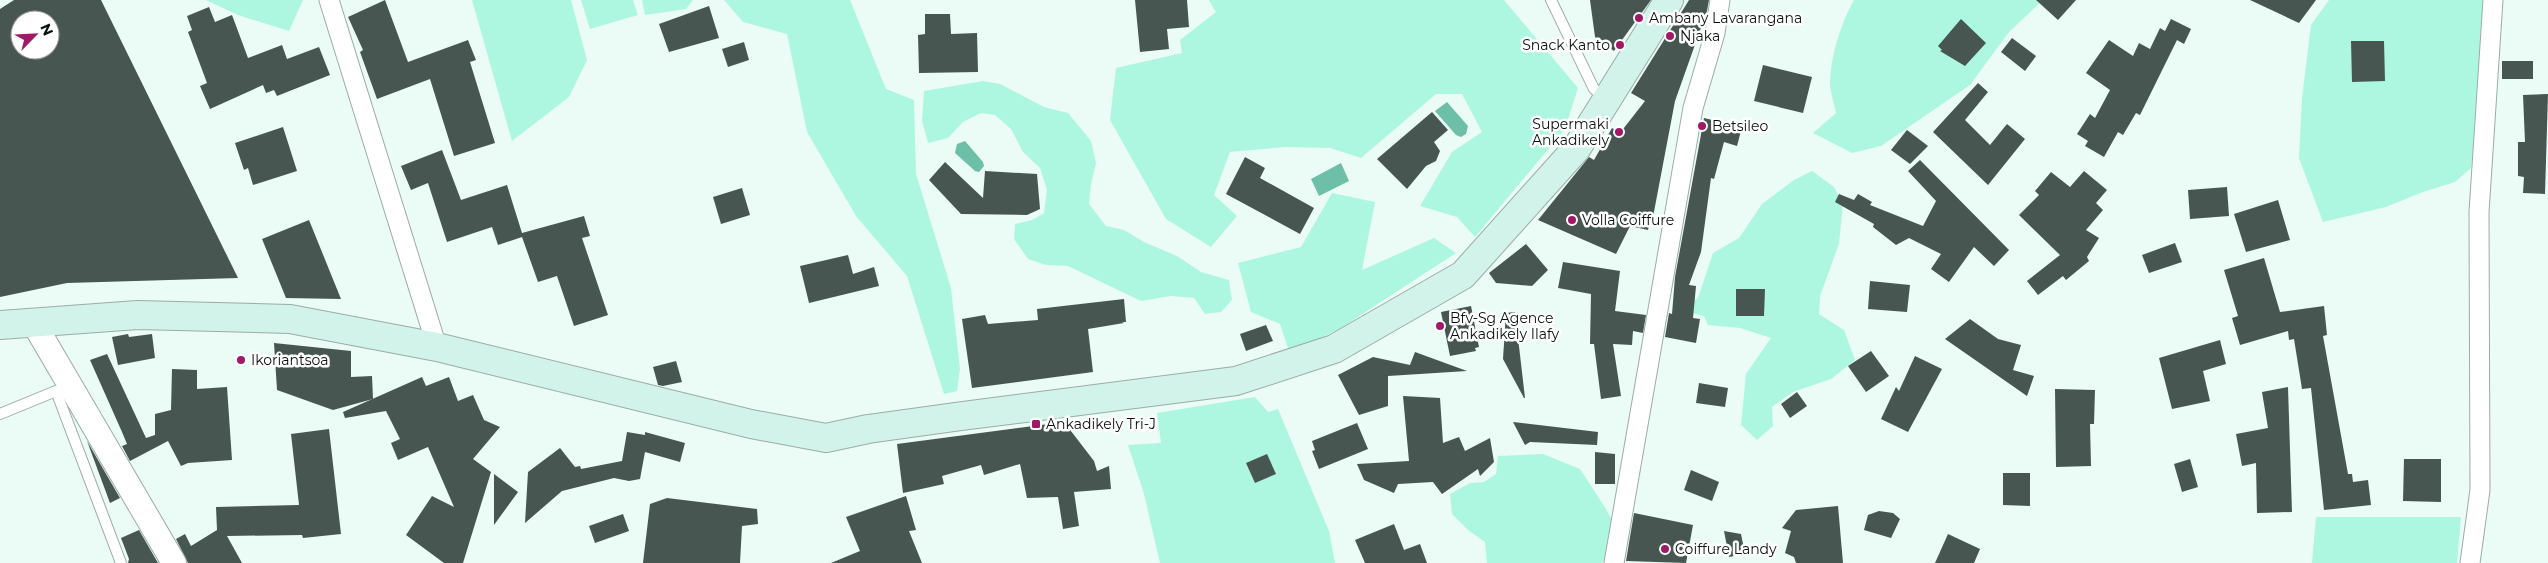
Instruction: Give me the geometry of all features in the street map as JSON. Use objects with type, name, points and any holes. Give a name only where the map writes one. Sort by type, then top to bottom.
[{"type":"main road","points":[[0,325],[138,316],[290,319],[437,347],[751,424],[826,438],[943,419],[1236,381],[1334,349],[1463,275],[1576,149],[1669,0]]},
{"type":"street","points":[[329,0],[437,347]]},
{"type":"street","points":[[1614,563],[1693,108],[1715,33],[1720,0]]},
{"type":"street","points":[[2470,563],[2480,490],[2479,212],[2493,0]]},
{"type":"street","points":[[33,322],[60,383],[174,563]]},
{"type":"lane","points":[[1551,0],[1594,89],[1607,100]]},
{"type":"lane","points":[[0,414],[60,383],[121,563]]},
{"type":"shaded area","points":[[206,0],[303,0],[289,31],[238,15]]},
{"type":"shaded area","points":[[472,0],[571,0],[587,60],[569,97],[512,141]]},
{"type":"shaded area","points":[[581,0],[633,0],[638,15],[590,29]]},
{"type":"shaded area","points":[[642,0],[693,0],[686,9],[645,15]]},
{"type":"shaded area","points":[[724,0],[850,0],[886,89],[914,100],[916,174],[951,288],[960,369],[957,391],[944,394],[907,276],[856,216],[807,132],[787,34],[743,22]]},
{"type":"shaded area","points":[[1209,0],[1504,0],[1578,88],[1565,129],[1475,237],[1457,217],[1420,206],[1452,152],[1482,132],[1462,94],[1436,94],[1361,158],[1330,148],[1285,147],[1230,152],[1214,195],[1237,216],[1211,247],[1166,219],[1110,120],[1116,68],[1182,53],[1180,40],[1216,12]]},
{"type":"shaded area","points":[[1854,0],[2043,0],[2009,32],[1970,85],[1881,146],[1852,153],[1813,133],[1836,113],[1830,86],[1832,61],[1841,29]]},
{"type":"shaded area","points":[[2329,0],[2490,0],[2471,168],[2455,182],[2386,207],[2323,222],[2299,158],[2302,98],[2311,25]]},
{"type":"shaded area","points":[[983,81],[1000,84],[1044,107],[1068,113],[1091,141],[1096,163],[1089,204],[1106,226],[1124,230],[1144,242],[1177,256],[1201,272],[1229,280],[1232,300],[1221,312],[1205,314],[1194,298],[1171,296],[1141,301],[1068,266],[1046,265],[1028,259],[1014,239],[1015,224],[1032,220],[1044,213],[1047,190],[1040,168],[1023,152],[1011,129],[995,115],[981,113],[963,122],[948,138],[928,143],[922,121],[924,91]]},
{"type":"shaded area","points":[[1447,102],[1468,126],[1466,134],[1461,137],[1456,135],[1435,111]]},
{"type":"shaded area","points":[[965,141],[983,162],[984,166],[979,172],[975,171],[955,153],[957,144]]},
{"type":"shaded area","points":[[1341,163],[1349,181],[1319,196],[1311,179]]},
{"type":"shaded area","points":[[1812,171],[1834,187],[1843,204],[1839,244],[1820,296],[1819,314],[1844,330],[1855,360],[1831,379],[1793,392],[1772,407],[1773,426],[1757,440],[1741,425],[1746,374],[1771,338],[1740,328],[1708,325],[1704,316],[1677,309],[1698,298],[1713,253],[1739,238],[1762,204],[1794,180]]},
{"type":"shaded area","points":[[1332,193],[1375,202],[1362,270],[1434,238],[1456,253],[1344,326],[1290,354],[1280,324],[1251,312],[1238,263],[1301,247]]},
{"type":"shaded area","points":[[1255,397],[1268,412],[1278,409],[1329,531],[1335,563],[1160,563],[1144,494],[1128,445],[1161,443],[1157,413]]},
{"type":"shaded area","points":[[1543,454],[1580,469],[1606,509],[1615,526],[1610,549],[1602,563],[1487,563],[1485,542],[1468,530],[1452,514],[1450,494],[1470,483],[1484,482],[1496,474],[1498,456]]},
{"type":"shaded area","points":[[2316,517],[2461,517],[2457,563],[2312,563]]},
{"type":"building","points":[[14,0],[101,0],[238,278],[67,283],[0,297],[0,9]]},
{"type":"building","points":[[385,0],[408,62],[468,40],[476,60],[470,62],[495,143],[454,156],[430,79],[377,99],[360,52],[363,50],[348,17]]},
{"type":"building","points":[[1135,0],[1187,0],[1189,27],[1167,29],[1169,49],[1140,52]]},
{"type":"building","points":[[1590,0],[1651,0],[1614,51],[1595,37]]},
{"type":"building","points":[[1689,0],[1709,0],[1707,11],[1675,101],[1653,217],[1651,217],[1648,230],[1630,226],[1616,254],[1538,220],[1589,157],[1594,160],[1612,128],[1620,133],[1645,101],[1631,93]]},
{"type":"building","points":[[2036,0],[2076,0],[2058,20]]},
{"type":"building","points":[[2250,0],[2316,0],[2299,23]]},
{"type":"building","points":[[709,6],[719,38],[669,52],[659,24]]},
{"type":"building","points":[[209,7],[215,22],[232,15],[248,58],[282,45],[287,59],[319,47],[330,75],[277,96],[274,90],[266,93],[263,85],[210,109],[200,86],[207,83],[188,32],[192,30],[187,16]]},
{"type":"building","points":[[925,14],[950,14],[951,34],[977,33],[978,72],[919,73],[918,35],[925,34]]},
{"type":"building","points":[[1961,19],[1986,43],[1965,66],[1940,51],[1942,50],[1938,46]]},
{"type":"building","points":[[2171,19],[2191,29],[2184,44],[2177,40],[2140,115],[2136,113],[2123,135],[2118,132],[2104,157],[2085,146],[2088,141],[2077,134],[2090,114],[2095,118],[2110,90],[2086,73],[2109,40],[2133,56],[2139,43],[2150,49],[2160,28],[2165,31]]},
{"type":"building","points":[[2012,38],[2036,56],[2025,71],[2001,52]]},
{"type":"building","points":[[2351,41],[2384,41],[2385,81],[2352,82]]},
{"type":"building","points":[[744,42],[749,60],[728,67],[722,49]]},
{"type":"building","points":[[2502,61],[2533,61],[2533,79],[2502,79]]},
{"type":"building","points":[[1763,65],[1812,77],[1803,113],[1754,101]]},
{"type":"building","points":[[1978,83],[1988,92],[1965,120],[1990,145],[2007,124],[2025,139],[1988,185],[1933,132]]},
{"type":"building","points":[[2548,94],[2545,194],[2523,193],[2524,177],[2518,176],[2518,142],[2525,142],[2523,95]]},
{"type":"building","points":[[1432,112],[1448,130],[1434,142],[1440,151],[1436,161],[1426,166],[1407,189],[1377,159]]},
{"type":"building","points":[[1704,118],[1742,127],[1737,146],[1724,142],[1714,179],[1711,178],[1701,252],[1689,285],[1696,286],[1693,318],[1700,319],[1696,343],[1665,337],[1669,313],[1672,314],[1675,277]]},
{"type":"building","points":[[283,127],[297,171],[253,185],[248,168],[244,170],[235,143]]},
{"type":"building","points":[[1907,130],[1928,146],[1910,164],[1891,150]]},
{"type":"building","points":[[442,150],[461,200],[507,185],[522,233],[584,216],[590,236],[582,238],[608,315],[574,326],[557,276],[538,282],[522,237],[498,245],[492,227],[447,242],[428,183],[411,190],[401,166]]},
{"type":"building","points":[[1245,157],[1265,168],[1260,178],[1314,208],[1300,234],[1226,194]]},
{"type":"building","points":[[1920,160],[2009,250],[1994,266],[1974,247],[1949,282],[1931,269],[1941,254],[1909,238],[1896,245],[1873,227],[1874,224],[1835,202],[1839,194],[1854,200],[1858,194],[1872,202],[1870,205],[1923,226],[1936,201],[1908,171]]},
{"type":"building","points":[[945,162],[983,198],[985,171],[1037,174],[1040,209],[1027,215],[961,214],[929,180]]},
{"type":"building","points":[[2084,171],[2107,190],[2096,203],[2103,210],[2086,230],[2099,238],[2087,257],[2089,261],[2066,280],[2063,276],[2038,295],[2027,281],[2060,255],[2019,215],[2039,195],[2035,191],[2051,172],[2070,187]]},
{"type":"building","points":[[2227,187],[2229,216],[2190,219],[2188,190]]},
{"type":"building","points":[[742,188],[750,215],[721,224],[713,197]]},
{"type":"building","points":[[2278,200],[2290,240],[2246,252],[2234,214]]},
{"type":"building","points":[[309,220],[341,299],[286,298],[262,239]]},
{"type":"building","points":[[2175,243],[2182,262],[2149,273],[2142,255]]},
{"type":"building","points":[[1526,244],[1548,270],[1532,286],[1496,283],[1489,273]]},
{"type":"building","points":[[848,255],[853,274],[874,267],[879,286],[809,303],[800,266]]},
{"type":"building","points":[[2264,258],[2280,312],[2324,306],[2327,335],[2323,336],[2348,474],[2352,474],[2353,482],[2368,480],[2371,505],[2324,510],[2311,388],[2302,389],[2294,339],[2289,340],[2288,331],[2240,345],[2232,318],[2238,316],[2224,270]]},
{"type":"building","points":[[1563,262],[1620,271],[1615,311],[1646,315],[1643,333],[1633,331],[1632,345],[1613,344],[1621,396],[1601,399],[1594,344],[1590,344],[1591,294],[1558,288]]},
{"type":"building","points":[[1870,281],[1910,285],[1907,312],[1868,309]]},
{"type":"building","points":[[1736,289],[1765,289],[1764,316],[1736,316]]},
{"type":"building","points":[[1124,299],[1126,322],[1088,329],[1093,372],[972,388],[962,319],[985,315],[988,324],[1038,320],[1037,309]]},
{"type":"building","points":[[1471,306],[1479,347],[1475,348],[1476,351],[1450,356],[1441,312]]},
{"type":"building","points":[[1515,312],[1525,398],[1503,359],[1506,313]]},
{"type":"building","points":[[1970,319],[1998,339],[2021,345],[2013,370],[2034,376],[2027,396],[1945,339]]},
{"type":"building","points":[[1266,325],[1273,341],[1246,351],[1240,334]]},
{"type":"building","points":[[128,334],[129,337],[152,334],[155,358],[118,365],[112,337]]},
{"type":"building","points":[[2220,340],[2226,364],[2203,371],[2210,401],[2172,409],[2159,358]]},
{"type":"building","points":[[274,343],[351,351],[351,377],[372,376],[373,399],[333,410],[277,390]]},
{"type":"building","points":[[1871,351],[1889,376],[1866,392],[1848,366]]},
{"type":"building","points":[[1415,352],[1467,371],[1388,376],[1388,406],[1359,415],[1338,375],[1373,357],[1410,365]]},
{"type":"building","points":[[107,354],[146,438],[155,435],[155,414],[171,410],[172,369],[197,370],[197,389],[227,387],[232,460],[188,463],[181,466],[168,441],[130,461],[122,446],[127,444],[90,360]]},
{"type":"building","points":[[1915,356],[1942,369],[1908,432],[1881,419],[1896,387],[1899,391]]},
{"type":"building","points":[[676,361],[682,382],[663,386],[658,385],[653,367]]},
{"type":"building","points":[[422,377],[426,386],[449,377],[458,401],[473,395],[484,420],[500,427],[473,459],[491,472],[463,563],[444,563],[406,535],[432,496],[454,507],[428,447],[398,460],[391,443],[400,439],[386,411],[345,418],[343,412]]},
{"type":"building","points":[[1699,383],[1728,388],[1725,407],[1696,403]]},
{"type":"building","points":[[2288,387],[2292,512],[2257,513],[2256,463],[2242,466],[2236,434],[2268,428],[2262,392]]},
{"type":"building","points":[[2055,389],[2095,390],[2094,424],[2090,424],[2091,466],[2056,467]]},
{"type":"building","points":[[1797,392],[1807,406],[1790,418],[1781,404]]},
{"type":"building","points":[[1403,396],[1440,398],[1443,443],[1459,437],[1465,451],[1490,438],[1494,462],[1480,476],[1478,469],[1442,494],[1433,482],[1398,484],[1394,493],[1364,480],[1357,464],[1409,461]]},
{"type":"building","points":[[1064,422],[1094,461],[1097,471],[1109,466],[1111,489],[1074,492],[1079,526],[1063,529],[1058,497],[1027,498],[1020,464],[984,475],[981,465],[942,476],[944,484],[903,493],[897,444]]},
{"type":"building","points":[[1513,422],[1598,432],[1597,445],[1530,442],[1525,445]]},
{"type":"building","points":[[1357,423],[1368,449],[1319,469],[1312,451],[1315,450],[1312,441]]},
{"type":"building","points":[[329,429],[341,534],[303,538],[302,535],[227,536],[242,563],[188,563],[176,539],[185,534],[191,546],[217,530],[216,507],[299,505],[291,434]]},
{"type":"building","points":[[627,432],[645,435],[645,432],[685,443],[680,462],[645,452],[640,479],[629,481],[614,478],[562,491],[525,523],[528,472],[560,448],[575,467],[580,466],[581,469],[622,461]]},
{"type":"building","points":[[87,441],[120,498],[110,503]]},
{"type":"building","points":[[1595,452],[1615,454],[1615,484],[1595,484]]},
{"type":"building","points":[[1267,454],[1276,474],[1255,483],[1246,463]]},
{"type":"building","points":[[2190,459],[2198,487],[2182,492],[2174,464]]},
{"type":"building","points":[[2404,459],[2441,459],[2441,502],[2403,501]]},
{"type":"building","points":[[1691,470],[1719,482],[1712,501],[1684,490]]},
{"type":"building","points":[[2003,473],[2030,473],[2030,506],[2003,505]]},
{"type":"building","points":[[494,474],[518,492],[494,525]]},
{"type":"building","points":[[906,496],[916,530],[909,531],[922,563],[831,563],[860,551],[846,517]]},
{"type":"building","points":[[667,498],[757,509],[758,524],[742,526],[740,563],[643,563],[650,504]]},
{"type":"building","points":[[1838,506],[1843,563],[1796,563],[1794,557],[1785,553],[1791,531],[1782,528],[1796,510]]},
{"type":"building","points":[[1879,511],[1893,513],[1900,519],[1891,538],[1864,530],[1868,515]]},
{"type":"building","points":[[1634,513],[1693,525],[1686,563],[1626,561]]},
{"type":"building","points":[[623,514],[629,531],[595,543],[589,526]]},
{"type":"building","points":[[1394,524],[1404,550],[1420,544],[1427,563],[1365,563],[1355,540]]},
{"type":"building","points":[[139,530],[158,563],[128,563],[129,559],[121,538]]},
{"type":"building","points":[[1724,531],[1741,534],[1745,554],[1729,557]]},
{"type":"building","points":[[1948,534],[1980,549],[1974,563],[1935,563]]},
{"type":"place","name":"Ambany Lavarangana","points":[[1639,18]]},
{"type":"place","name":"Njaka","points":[[1670,36]]},
{"type":"place","name":"Snack Kanto","points":[[1620,45]]},
{"type":"place","name":"Betsileo","points":[[1702,126]]},
{"type":"place","name":"Supermaki Ankadikely","points":[[1619,132]]},
{"type":"place","name":"Volla Coiffure","points":[[1572,220]]},
{"type":"place","name":"Bfv-Sg Agence Ankadikely Ilafy","points":[[1440,326]]},
{"type":"place","name":"Ikoriantsoa","points":[[241,360]]},
{"type":"place","name":"Ankadikely Tri-J","points":[[1036,424]]},
{"type":"place","name":"Coiffure Landy","points":[[1665,549]]}]
